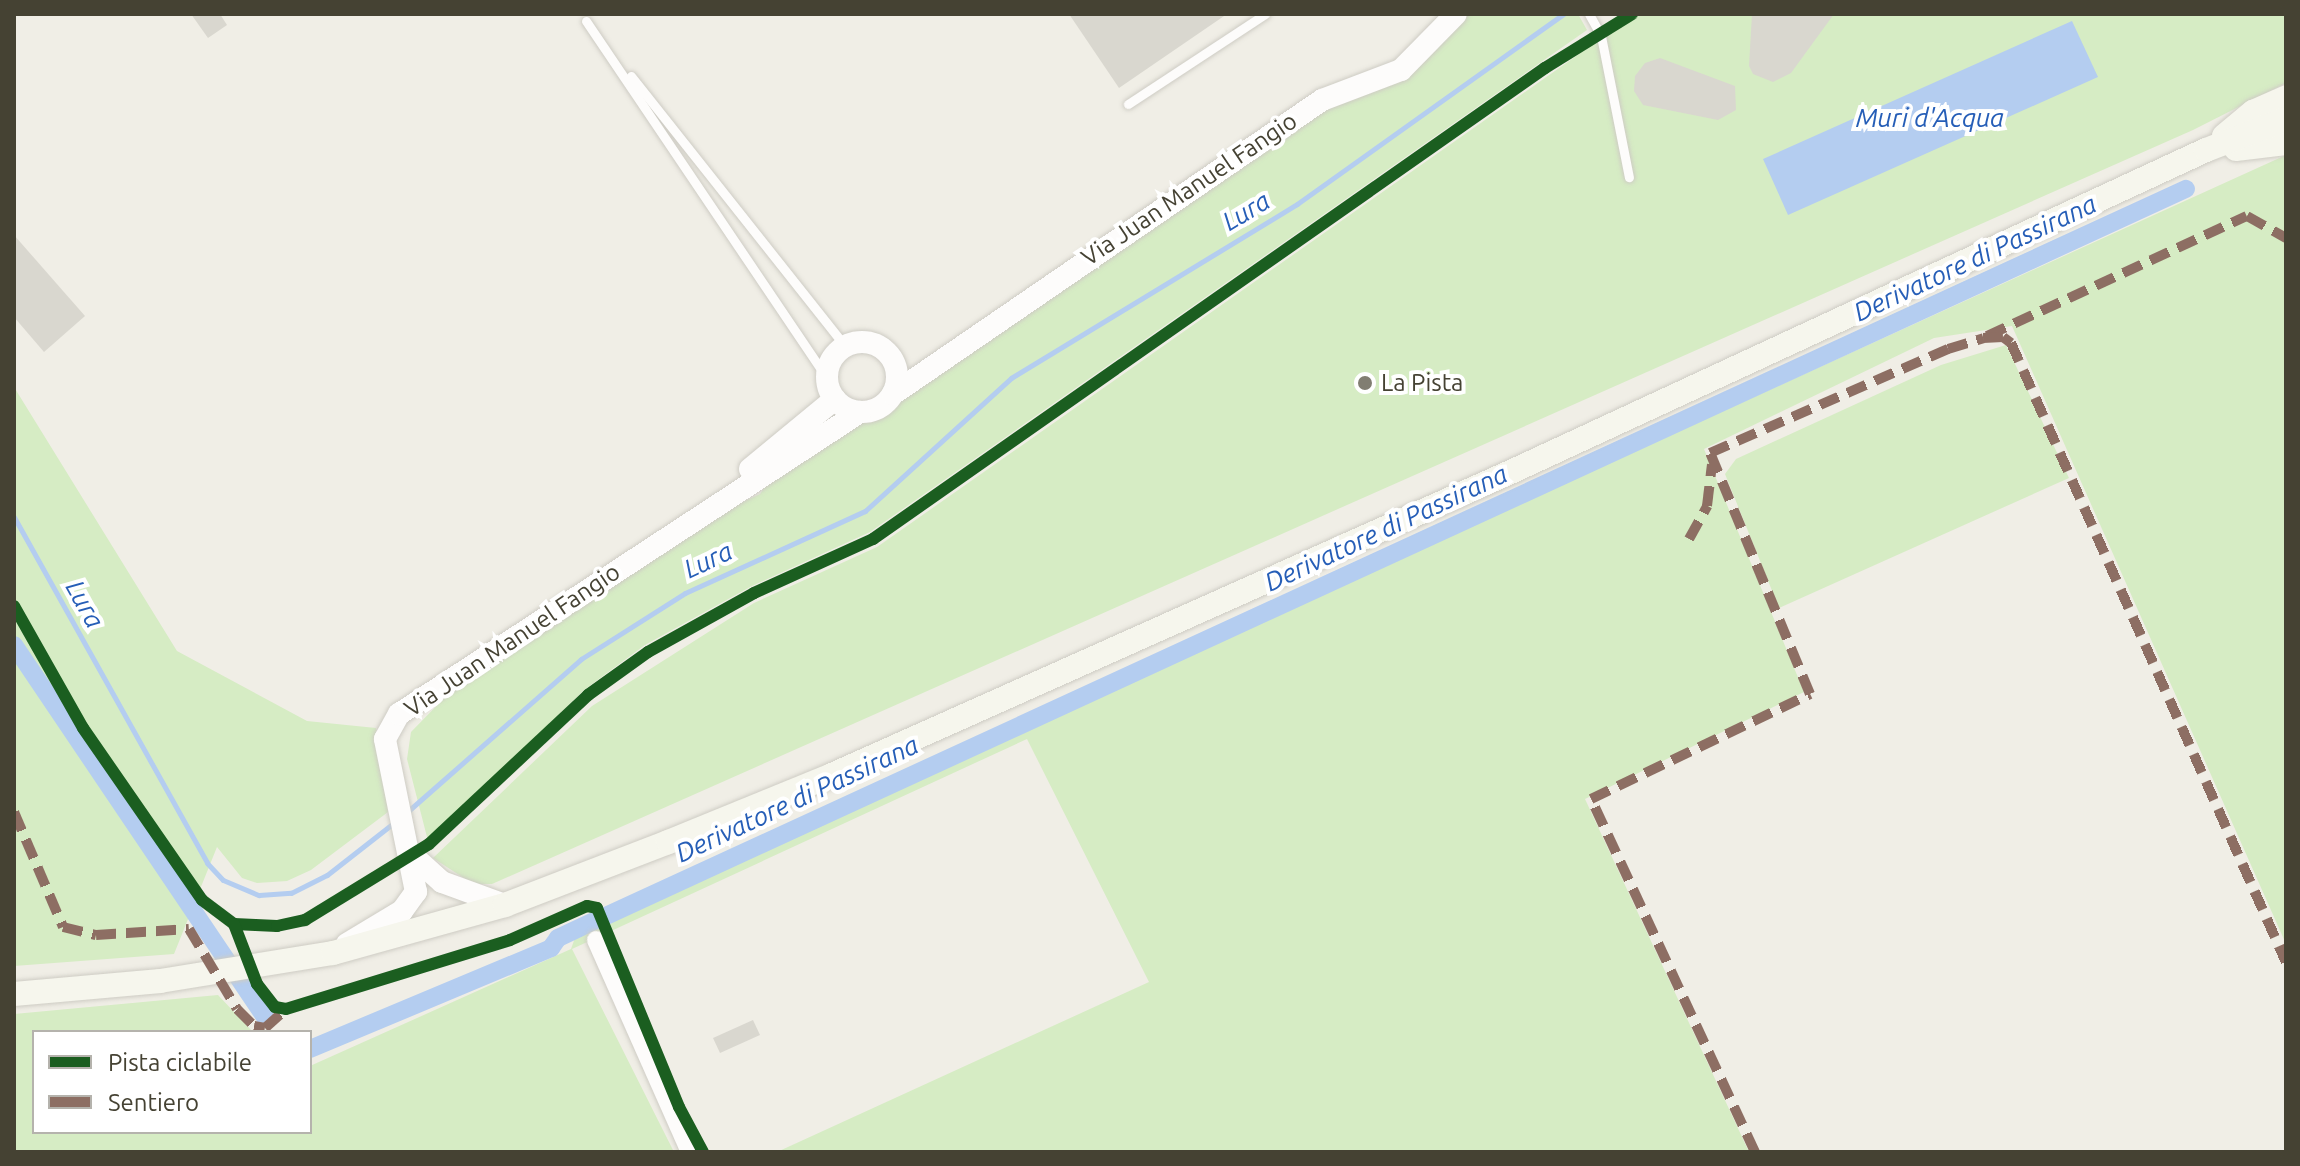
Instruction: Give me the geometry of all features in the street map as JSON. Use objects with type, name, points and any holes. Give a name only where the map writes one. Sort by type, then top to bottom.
[{"type":"main road","points":[[2206,150],[2253,112],[2286,97]]},
{"type":"main road","points":[[14,994],[160,981],[333,953],[505,905],[832,775],[1678,396],[2206,150],[2286,119]]},
{"type":"main road","points":[[2206,150],[2286,143]]},
{"type":"street","name":"Via Juan Manuel Fangio","points":[[333,953],[402,911],[416,892],[413,856],[394,792],[385,739],[399,714],[860,412],[879,408],[922,372],[1322,100],[1401,70],[1456,14]]},
{"type":"street","points":[[845,346],[875,344],[895,367],[922,372]]},
{"type":"street","name":"Via Juan Manuel Fangio","points":[[668,536],[831,389],[831,359],[845,346]]},
{"type":"street","points":[[893,394],[895,367]]},
{"type":"street","points":[[831,389],[860,412]]},
{"type":"street","points":[[413,856],[442,882],[505,905]]},
{"type":"street","points":[[596,940],[690,1152]]},
{"type":"lane","points":[[1128,104],[1265,14]]},
{"type":"lane","points":[[1589,14],[1596,26],[1629,177]]},
{"type":"lane","points":[[584,17],[845,346]]},
{"type":"lane","points":[[584,17],[831,389]]},
{"type":"path","points":[[14,606],[83,728],[202,900],[240,924],[241,942]]},
{"type":"green space","points":[[1467,14],[1578,14],[1587,30],[870,532],[752,586],[645,645],[584,690],[428,841],[407,759],[411,732],[456,686],[546,631],[693,525],[760,494],[768,482],[1325,106],[1415,66]]},
{"type":"green space","name":"La Pista","points":[[1636,14],[2286,14],[2286,83],[2193,130],[492,884],[473,884],[433,858],[592,706],[754,603],[877,547]]},
{"type":"green space","points":[[2286,155],[2286,944],[2012,326],[1934,338],[1704,449],[1804,692],[1585,799],[1749,1152],[777,1152],[1149,982],[1027,739],[572,949],[674,1152],[14,1152],[14,1014],[218,995],[251,1030],[32,1030],[32,1134],[312,1134],[312,1065],[571,949],[577,932]]},
{"type":"green space","points":[[2006,345],[2069,478],[1779,608],[1725,474],[1736,459],[1941,365]]},
{"type":"green space","points":[[14,387],[177,651],[307,721],[376,728],[388,812],[311,870],[287,881],[257,883],[242,878],[217,847],[174,954],[14,966]]},
{"type":"water","name":"Muri d'Acqua","points":[[2072,21],[2098,77],[1788,215],[1763,159]]},
{"type":"building","points":[[191,14],[220,14],[227,25],[208,38]]},
{"type":"building","points":[[1069,14],[1227,14],[1119,88]]},
{"type":"building","points":[[1752,14],[1834,14],[1791,73],[1773,82],[1753,74],[1749,66]]},
{"type":"building","points":[[1660,58],[1735,86],[1736,110],[1718,120],[1643,105],[1634,91],[1635,76],[1645,63]]},
{"type":"building","points":[[14,235],[85,316],[44,352],[14,317]]},
{"type":"building","points":[[753,1020],[760,1035],[720,1053],[713,1038]]},
{"type":"waterway","name":"Lura","points":[[407,812],[581,659],[685,593],[865,511],[1011,378],[1297,204],[1563,14]]},
{"type":"waterway","name":"Derivatore di Passirana","points":[[608,915],[2186,189]]},
{"type":"waterway","name":"Lura","points":[[14,517],[207,863],[223,880],[259,895],[291,893],[327,875],[396,821]]},
{"type":"waterway","name":"Derivatore di Passirana","points":[[14,645],[266,1018]]},
{"type":"waterway","name":"Derivatore di Passirana","points":[[312,1048],[551,948],[558,938],[596,920]]},
{"type":"marked path","points":[[1987,336],[2247,216],[2286,238]]},
{"type":"marked path","points":[[1755,1152],[1591,799],[1810,694],[1710,453],[1948,349],[1983,338],[2003,337],[2011,343],[2286,962]]},
{"type":"marked path","points":[[1689,539],[1707,506],[1712,464]]},
{"type":"marked path","points":[[14,812],[63,927],[96,935],[189,929],[237,1009],[254,1026],[265,1028],[286,1009]]},
{"type":"cycle path","points":[[14,606],[83,728],[202,900],[234,924],[277,926],[305,920],[429,844],[588,695],[648,652],[754,593],[873,539],[1545,68],[1632,14]]},
{"type":"cycle path","points":[[234,924],[257,984],[275,1007],[286,1009],[510,940],[587,906],[597,908],[679,1107],[703,1152]]},
{"type":"place","name":"La Pista","points":[[1365,383]]}]
